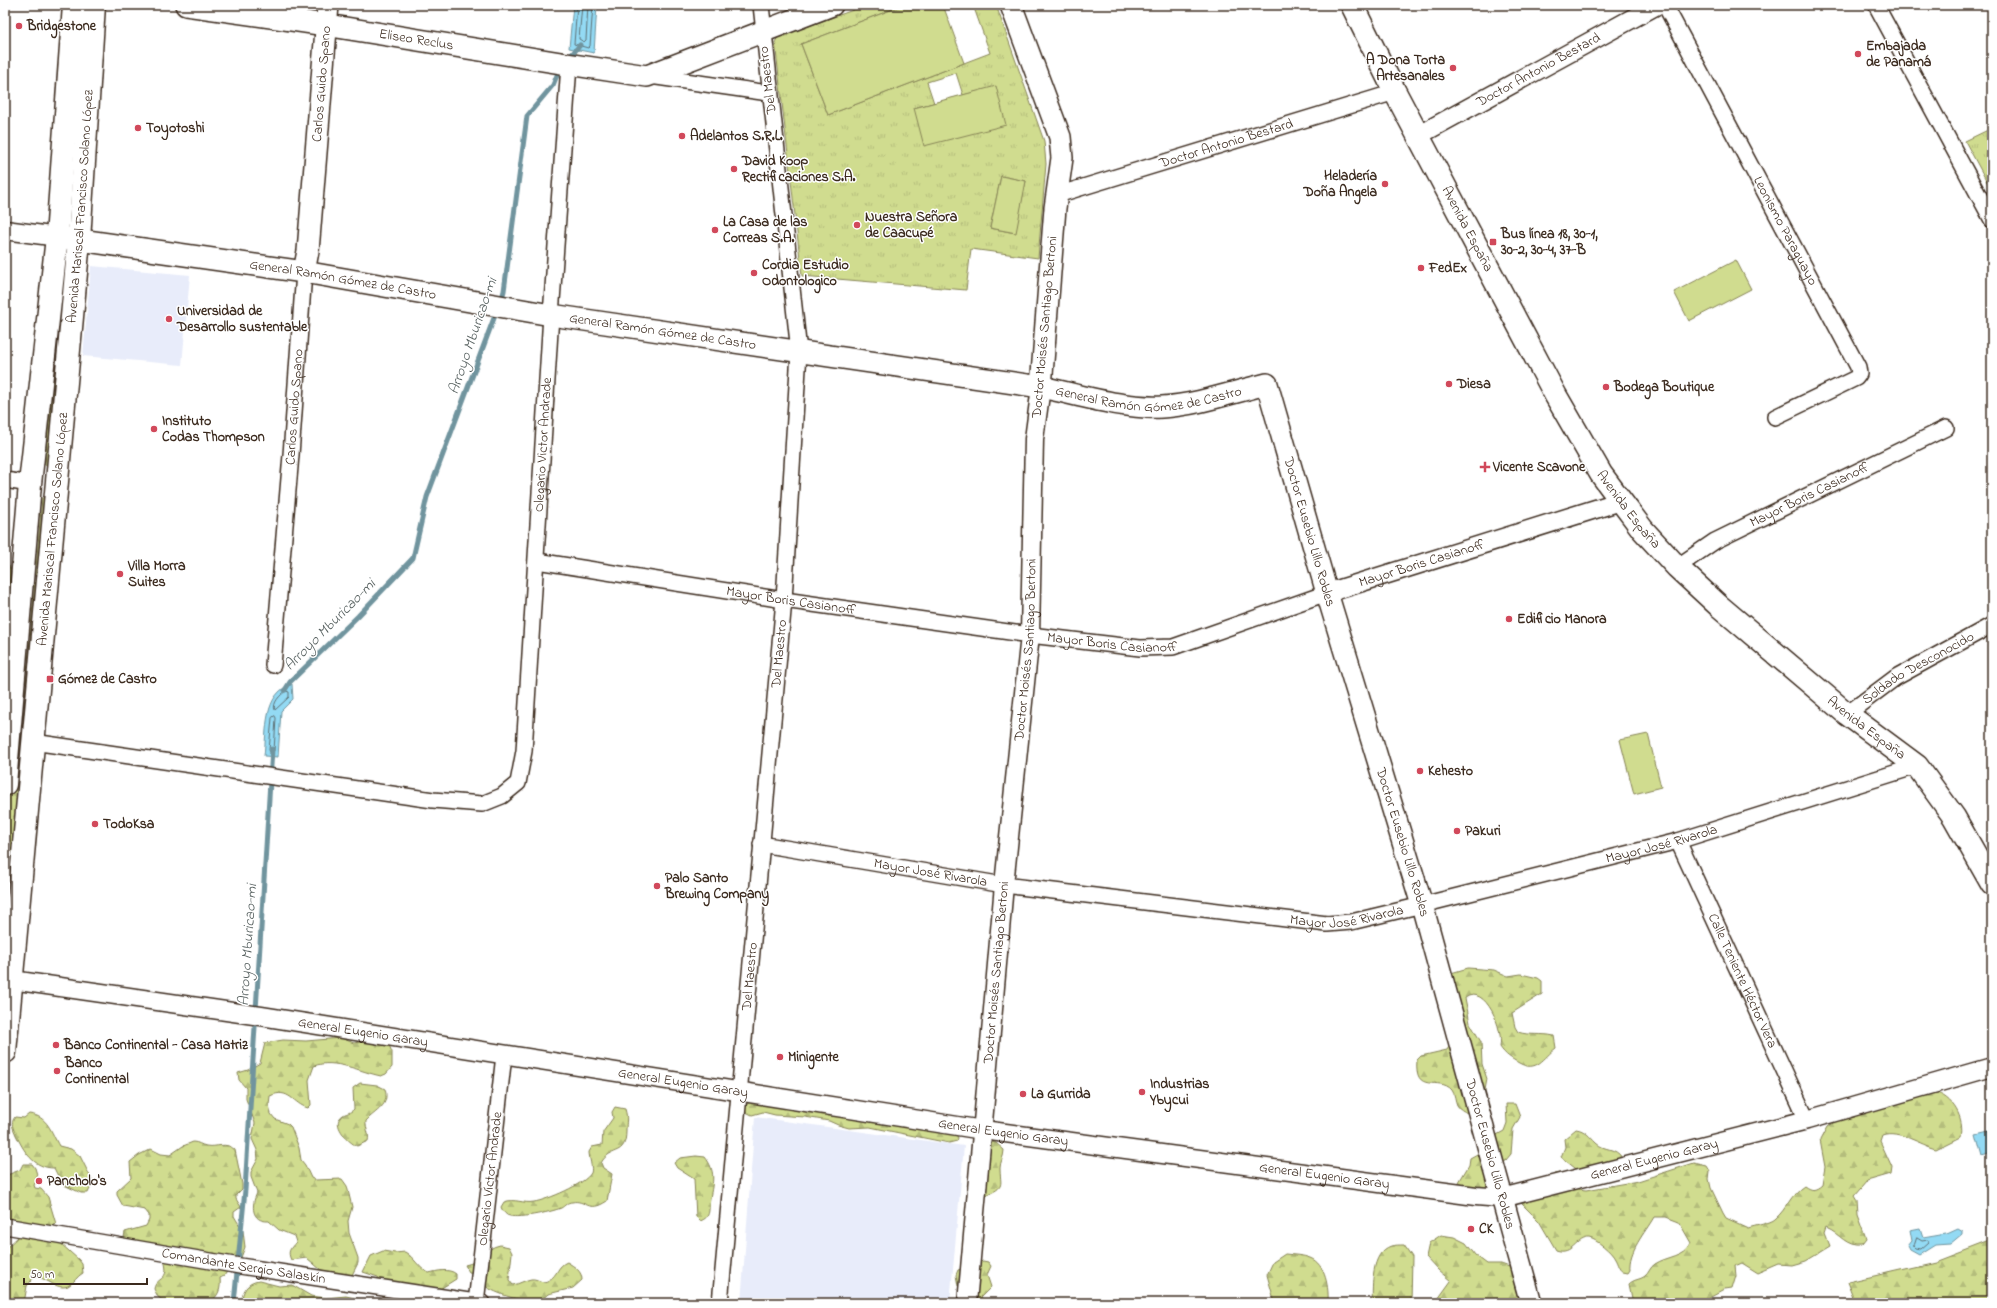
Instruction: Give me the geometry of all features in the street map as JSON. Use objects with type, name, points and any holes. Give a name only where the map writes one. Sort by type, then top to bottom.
[{"type":"main road","name":"Avenida Mariscal Francisco Solano López","points":[[5,1052],[8,979],[33,742],[67,239],[74,5]]},
{"type":"main road","name":"Avenida Mariscal Francisco Solano López","points":[[5,784],[7,726],[30,484],[67,239],[94,5]]},
{"type":"main road","name":"Eliseo Reclus","points":[[186,5],[327,15],[568,64],[647,76],[832,5]]},
{"type":"main road","name":"Doctor Moisés Santiago Bertoni","points":[[1011,5],[1060,137],[1062,158],[1057,194],[1041,387]]},
{"type":"main road","name":"Avenida España","points":[[1352,5],[1395,92],[1556,396],[1602,474],[1621,501],[1643,530],[1677,567],[1718,605],[1847,714],[1917,766],[1954,817],[1992,884]]},
{"type":"main road","name":"Carlos Guido Spano","points":[[304,272],[308,252],[327,15]]},
{"type":"main road","name":"General Ramón Gómez de Castro","points":[[67,239],[304,272],[551,315],[1041,387],[1117,404],[1161,407],[1180,405],[1267,384]]},
{"type":"main road","name":"Doctor Eusebio Lillo Robles","points":[[1267,384],[1327,593],[1422,905],[1531,1303]]},
{"type":"street","name":"Del Maestro","points":[[720,1303],[784,600],[799,352],[762,31],[761,5]]},
{"type":"street","name":"Doctor Antonio Bestard","points":[[1418,135],[1657,5]]},
{"type":"street","name":"Leonismo Paraguayo","points":[[1665,5],[1858,368],[1859,374],[1856,378],[1775,417]]},
{"type":"street","points":[[1876,5],[1992,220]]},
{"type":"street","name":"Olegario Victor Andrade","points":[[33,742],[433,800],[482,804],[502,796],[518,783],[524,751],[537,561],[551,315],[567,101],[568,64]]},
{"type":"street","name":"Eliseo Reclus","points":[[647,76],[769,93]]},
{"type":"street","name":"Doctor Antonio Bestard","points":[[1057,194],[1395,92]]},
{"type":"street","points":[[5,230],[67,239]]},
{"type":"street","name":"Carlos Guido Spano","points":[[273,665],[291,463],[304,272]]},
{"type":"street","name":"Doctor Moisés Santiago Bertoni","points":[[967,1303],[1004,884],[1030,635],[1034,439],[1041,387]]},
{"type":"street","name":"Mayor Boris Casianoff","points":[[1677,567],[1714,541],[1946,428]]},
{"type":"street","points":[[5,480],[30,484]]},
{"type":"street","name":"Mayor Boris Casianoff","points":[[537,561],[784,600],[1030,635],[1140,648],[1173,647],[1327,593],[1621,501]]},
{"type":"street","name":"Soldado Desconocido","points":[[1847,714],[1895,678],[1992,625]]},
{"type":"street","name":"Mayor José Rivarola","points":[[762,844],[1004,884],[1326,924],[1351,922],[1678,841],[1917,766]]},
{"type":"street","name":"Calle Teniente Héctor Vera","points":[[1678,841],[1807,1120]]},
{"type":"street","name":"General Eugenio Garay","points":[[8,979],[262,1016],[504,1055],[740,1090],[983,1130],[1468,1195],[1502,1198],[1807,1120],[1992,1067]]},
{"type":"street","name":"Olegario Víctor Andrade","points":[[478,1303],[504,1055]]},
{"type":"street","name":"Comandante Sergio Salaskín","points":[[5,1226],[240,1266],[478,1303]]},
{"type":"shaded area","points":[[91,266],[190,275],[182,365],[83,356]]},
{"type":"shaded area","points":[[755,1117],[964,1146],[950,1303],[741,1303]]},
{"type":"green space","points":[[867,5],[904,5],[801,44],[828,115],[990,53],[973,5],[996,5],[1044,141],[1046,164],[1038,258],[971,249],[966,290],[802,276],[775,42],[778,37]],"holes":[[[956,73],[963,95],[996,87],[934,103],[927,82]],[[1001,176],[1026,181],[1015,233],[990,228]]]},
{"type":"green space","points":[[904,5],[943,5],[964,63],[828,115],[801,44]]},
{"type":"green space","points":[[996,86],[1006,125],[924,146],[914,108]]},
{"type":"green space","points":[[1992,128],[1992,191],[1965,141]]},
{"type":"green space","points":[[1001,176],[1026,181],[1016,233],[990,228]]},
{"type":"green space","points":[[64,257],[68,259],[48,467],[45,465],[62,259]]},
{"type":"green space","points":[[1736,260],[1751,289],[1689,321],[1674,292]]},
{"type":"green space","points":[[46,497],[5,934],[42,498]]},
{"type":"green space","points":[[5,562],[11,570],[11,580],[17,581],[5,697]]},
{"type":"green space","points":[[1648,734],[1661,787],[1634,794],[1620,740]]},
{"type":"green space","points":[[19,740],[26,749],[14,866],[5,864],[5,741]]},
{"type":"green space","points":[[1468,968],[1494,970],[1508,976],[1521,974],[1538,978],[1542,981],[1542,994],[1512,1013],[1515,1027],[1518,1032],[1554,1036],[1556,1048],[1535,1065],[1525,1066],[1519,1063],[1506,1055],[1500,1047],[1501,1040],[1499,1030],[1492,1011],[1486,1003],[1480,997],[1473,995],[1465,998],[1470,1023],[1481,1042],[1482,1064],[1487,1079],[1485,1090],[1475,1110],[1467,1113],[1460,1109],[1456,1103],[1452,1090],[1447,1086],[1428,1083],[1419,1078],[1417,1071],[1417,1060],[1421,1056],[1447,1050],[1450,1045],[1451,973]]},
{"type":"green space","points":[[341,1038],[354,1043],[364,1041],[388,1043],[392,1052],[392,1067],[386,1074],[381,1076],[348,1066],[322,1064],[314,1066],[309,1080],[311,1105],[308,1108],[282,1094],[270,1096],[269,1105],[271,1114],[275,1119],[288,1124],[291,1127],[299,1148],[301,1160],[311,1178],[315,1180],[342,1179],[347,1186],[352,1207],[348,1221],[349,1233],[358,1258],[358,1263],[351,1277],[321,1270],[307,1258],[291,1260],[289,1254],[290,1250],[296,1242],[294,1236],[279,1230],[269,1221],[263,1221],[256,1216],[253,1207],[257,1193],[251,1177],[251,1172],[258,1159],[257,1150],[252,1139],[255,1123],[246,1099],[246,1088],[239,1080],[238,1073],[248,1070],[260,1063],[265,1043],[283,1040],[306,1041]]},
{"type":"green space","points":[[360,1083],[377,1085],[385,1089],[386,1100],[384,1104],[366,1121],[368,1141],[357,1146],[343,1134],[340,1130],[338,1121],[341,1116],[351,1112],[354,1109],[353,1088]]},
{"type":"green space","points":[[1934,1092],[1947,1098],[1956,1109],[1961,1123],[1961,1137],[1937,1149],[1910,1138],[1895,1134],[1882,1135],[1880,1141],[1892,1167],[1891,1174],[1867,1181],[1854,1196],[1857,1201],[1858,1216],[1867,1240],[1863,1245],[1847,1242],[1826,1228],[1824,1234],[1829,1247],[1806,1261],[1792,1265],[1779,1264],[1758,1273],[1742,1263],[1735,1266],[1736,1276],[1732,1289],[1725,1290],[1710,1298],[1709,1303],[1633,1303],[1629,1284],[1645,1276],[1655,1264],[1660,1261],[1685,1251],[1691,1243],[1679,1222],[1666,1217],[1654,1217],[1634,1249],[1630,1263],[1630,1270],[1628,1273],[1621,1271],[1611,1253],[1600,1243],[1589,1238],[1580,1240],[1566,1251],[1556,1250],[1539,1221],[1521,1203],[1517,1193],[1551,1178],[1554,1174],[1559,1173],[1578,1189],[1586,1190],[1638,1181],[1694,1163],[1707,1166],[1710,1171],[1709,1179],[1711,1188],[1726,1218],[1748,1228],[1775,1219],[1783,1211],[1795,1194],[1804,1186],[1813,1190],[1822,1185],[1825,1167],[1820,1140],[1827,1127],[1832,1123],[1853,1115]]},
{"type":"green space","points":[[751,1101],[956,1134],[958,1138],[957,1141],[949,1143],[870,1127],[849,1128],[829,1121],[805,1117],[775,1115],[763,1112],[752,1115],[744,1111],[744,1107]]},
{"type":"green space","points":[[1506,1104],[1515,1104],[1520,1117],[1513,1129],[1511,1154],[1484,1190],[1461,1185],[1459,1182],[1469,1165],[1470,1158],[1479,1153],[1491,1138],[1504,1131],[1507,1123]]},
{"type":"green space","points":[[615,1107],[625,1109],[627,1118],[624,1145],[609,1154],[601,1163],[603,1168],[612,1174],[607,1201],[601,1205],[595,1206],[581,1202],[570,1202],[556,1210],[518,1217],[507,1215],[505,1213],[501,1207],[504,1202],[540,1201],[565,1191],[587,1177],[591,1173],[589,1152],[592,1147],[602,1145],[603,1132],[613,1118],[612,1112]]},
{"type":"green space","points":[[29,1114],[35,1115],[45,1121],[59,1146],[71,1149],[80,1156],[93,1182],[88,1193],[81,1193],[62,1184],[54,1168],[40,1165],[30,1158],[22,1147],[12,1123],[15,1117],[24,1118]]},
{"type":"green space","points":[[1576,1129],[1585,1132],[1599,1145],[1617,1152],[1622,1158],[1580,1172],[1561,1157],[1565,1147],[1564,1139]]},
{"type":"green space","points":[[193,1142],[206,1146],[225,1145],[232,1147],[235,1150],[242,1189],[236,1195],[236,1199],[241,1207],[234,1212],[234,1216],[243,1231],[245,1247],[240,1260],[231,1266],[224,1276],[220,1278],[219,1292],[209,1303],[167,1303],[158,1297],[154,1289],[157,1282],[166,1272],[164,1260],[134,1256],[122,1248],[125,1232],[146,1226],[149,1220],[149,1215],[145,1210],[123,1206],[117,1195],[117,1191],[131,1178],[130,1162],[139,1155],[151,1149],[161,1154],[170,1155],[183,1146]]},
{"type":"green space","points":[[990,1142],[996,1143],[1004,1150],[1004,1153],[1000,1166],[1000,1185],[997,1190],[986,1195],[981,1193],[985,1145]]},
{"type":"green space","points":[[696,1156],[705,1157],[711,1167],[713,1177],[709,1212],[704,1219],[700,1221],[696,1217],[694,1179],[677,1168],[674,1163],[680,1158]]},
{"type":"green space","points":[[23,1164],[32,1164],[35,1168],[38,1178],[34,1185],[35,1188],[41,1189],[48,1197],[56,1224],[47,1227],[5,1231],[5,1178],[7,1175],[20,1170]]},
{"type":"green space","points":[[1441,1235],[1454,1237],[1466,1243],[1475,1255],[1487,1264],[1501,1264],[1515,1269],[1534,1303],[1439,1303],[1438,1299],[1451,1281],[1426,1257],[1429,1243]]},
{"type":"green space","points":[[19,1236],[29,1236],[60,1243],[79,1260],[82,1264],[83,1273],[70,1285],[64,1287],[60,1287],[38,1277],[34,1277],[27,1286],[24,1303],[5,1303],[5,1249]]},
{"type":"green space","points":[[1989,1241],[1992,1246],[1992,1303],[1856,1303],[1848,1282],[1935,1262]]},
{"type":"green space","points":[[500,1245],[509,1247],[512,1253],[509,1280],[513,1285],[531,1279],[544,1282],[552,1278],[561,1266],[567,1262],[581,1274],[582,1280],[573,1288],[548,1294],[539,1302],[519,1300],[496,1292],[484,1285],[475,1273],[469,1272],[465,1265],[475,1261],[490,1249]]},
{"type":"green space","points":[[1404,1245],[1412,1257],[1411,1303],[1372,1303],[1374,1271],[1379,1255],[1391,1246]]},
{"type":"green space","points":[[383,1251],[395,1253],[405,1252],[425,1271],[429,1273],[443,1270],[450,1271],[456,1274],[456,1279],[440,1289],[380,1281],[378,1277],[363,1272],[371,1256]]},
{"type":"green space","points":[[1285,1254],[1310,1258],[1320,1266],[1327,1284],[1328,1303],[1275,1303],[1267,1275],[1273,1262]]},
{"type":"green space","points":[[983,1261],[988,1262],[991,1266],[987,1275],[991,1287],[981,1297],[984,1303],[974,1303],[963,1288],[958,1286],[956,1275],[958,1270]]},
{"type":"green space","points":[[259,1281],[279,1286],[292,1285],[311,1296],[326,1298],[346,1296],[375,1303],[241,1303],[246,1288]]},
{"type":"water","points":[[573,5],[597,5],[594,53],[569,48]]},
{"type":"water","points":[[292,684],[293,699],[281,711],[278,757],[264,756],[268,714],[271,704],[283,689]]},
{"type":"water","points":[[1989,1132],[1992,1144],[1992,1154],[1982,1157],[1976,1135]]},
{"type":"water","points":[[1920,1228],[1923,1237],[1946,1233],[1957,1228],[1962,1231],[1962,1234],[1950,1244],[1935,1245],[1919,1255],[1910,1250],[1908,1246],[1912,1241],[1910,1230]]},
{"type":"waterway","name":"Arroyo Mburicao-mi","points":[[568,59],[580,45]]},
{"type":"waterway","name":"Arroyo Mburicao-mi","points":[[501,301],[504,291],[527,116],[553,85],[560,68]]},
{"type":"waterway","name":"Arroyo Mburicao-mi","points":[[285,690],[290,682],[358,616],[413,558],[427,497],[497,310]]},
{"type":"waterway","name":"Arroyo Mburicao-mi","points":[[234,1303],[245,1190],[272,749]]},
{"type":"place","name":"Bridgestone","points":[[19,26]]},
{"type":"place","name":"Embajada de Panamá","points":[[1858,54]]},
{"type":"place","name":"A Dona Torta Artesanales","points":[[1453,68]]},
{"type":"place","name":"Toyotoshi","points":[[138,128]]},
{"type":"place","name":"Adelantos S.R.L.","points":[[682,136]]},
{"type":"place","name":"David Koop Rectificaciones S.A.","points":[[734,169]]},
{"type":"place","name":"Heladería Doña Angela","points":[[1385,184]]},
{"type":"place","name":"Nuestra Señora de Caacupé","points":[[857,225]]},
{"type":"place","name":"La Casa de las Correas S.A.","points":[[715,230]]},
{"type":"place","name":"Bus línea 18, 30-1, 30-2, 30-4, 37-B","points":[[1493,242]]},
{"type":"place","name":"FedEx","points":[[1421,268]]},
{"type":"place","name":"Cordia Estudio Odontologico","points":[[754,273]]},
{"type":"place","name":"Universidad de Desarrollo sustentable","points":[[169,319]]},
{"type":"place","name":"Diesa","points":[[1449,384]]},
{"type":"place","name":"Bodega Boutique","points":[[1606,387]]},
{"type":"place","name":"Instituto Codas Thompson","points":[[154,429]]},
{"type":"place","name":"Vicente Scavone","points":[[1485,467]]},
{"type":"place","name":"Villa Morra Suites","points":[[120,574]]},
{"type":"place","name":"Edificio Manora","points":[[1509,619]]},
{"type":"place","name":"Gómez de Castro","points":[[50,679]]},
{"type":"place","name":"Kehesto","points":[[1420,771]]},
{"type":"place","name":"TodoKsa","points":[[95,824]]},
{"type":"place","name":"Pakuri","points":[[1457,831]]},
{"type":"place","name":"Palo Santo Brewing Company","points":[[657,886]]},
{"type":"place","name":"Banco Continental - Casa Matriz","points":[[56,1045]]},
{"type":"place","name":"Minigente","points":[[780,1057]]},
{"type":"place","name":"Banco Continental","points":[[57,1071]]},
{"type":"place","name":"Industrias Ybycui","points":[[1142,1092]]},
{"type":"place","name":"La Gurrida","points":[[1023,1094]]},
{"type":"place","name":"Pancholo's","points":[[39,1181]]},
{"type":"place","name":"CK","points":[[1471,1229]]}]
